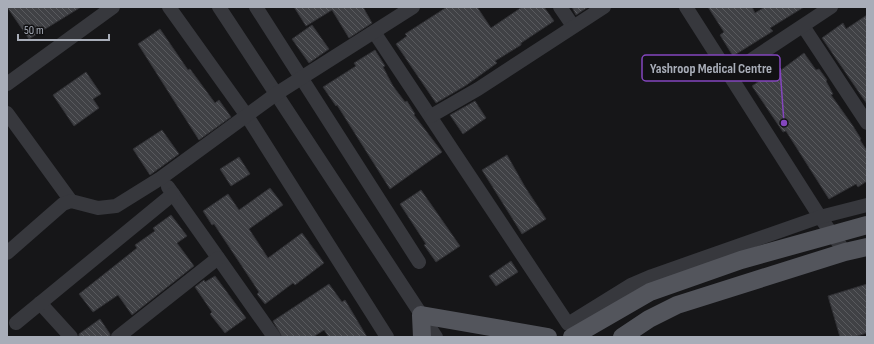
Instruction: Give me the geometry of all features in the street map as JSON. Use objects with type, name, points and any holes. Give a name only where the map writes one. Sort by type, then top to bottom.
[{"type":"main road","points":[[572,337],[650,292],[741,260],[867,225]]},
{"type":"main road","points":[[622,337],[649,319],[678,305],[845,252],[867,247]]},
{"type":"main road","points":[[422,337],[421,315],[548,337]]},
{"type":"street","points":[[7,84],[113,7]]},
{"type":"street","points":[[169,7],[247,116],[387,337]]},
{"type":"street","points":[[219,7],[436,337]]},
{"type":"street","points":[[256,7],[419,262]]},
{"type":"street","points":[[7,114],[71,201],[98,208],[116,206],[161,178],[276,94],[413,7]]},
{"type":"street","points":[[560,7],[573,26]]},
{"type":"street","points":[[431,116],[478,89],[604,7]]},
{"type":"street","points":[[686,7],[820,217],[845,252]]},
{"type":"street","points":[[730,74],[832,7]]},
{"type":"street","points":[[803,26],[867,123]]},
{"type":"street","points":[[374,32],[568,324],[631,285],[652,276],[820,217],[867,205]]},
{"type":"street","points":[[161,178],[273,337]]},
{"type":"street","points":[[16,323],[173,194]]},
{"type":"street","points":[[7,253],[54,210],[71,201]]},
{"type":"street","points":[[118,337],[218,258]]},
{"type":"street","points":[[40,303],[71,337]]},
{"type":"building","points":[[7,7],[81,7],[29,39]]},
{"type":"building","points":[[294,7],[363,7],[372,23],[349,38],[332,10],[306,26]]},
{"type":"building","points":[[447,7],[477,7],[491,28],[522,7],[544,7],[554,21],[521,43],[521,45],[495,61],[497,63],[465,86],[436,103],[396,44],[407,36],[405,34]]},
{"type":"building","points":[[572,7],[588,7],[576,15]]},
{"type":"building","points":[[708,7],[752,7],[755,13],[765,7],[804,7],[770,28],[773,31],[733,56],[720,35],[724,32]]},
{"type":"building","points":[[867,15],[867,104],[822,38],[843,23],[846,29]]},
{"type":"building","points":[[312,25],[329,49],[309,63],[292,39]]},
{"type":"building","points":[[160,29],[188,70],[190,69],[215,103],[219,100],[231,117],[199,140],[138,44]]},
{"type":"building","points":[[375,50],[385,66],[383,67],[393,86],[405,102],[407,101],[415,114],[414,115],[442,152],[390,189],[337,105],[336,106],[323,87],[356,66],[354,63]]},
{"type":"building","points":[[804,53],[816,70],[819,69],[827,80],[826,81],[833,94],[831,95],[853,126],[867,151],[867,181],[858,187],[856,184],[829,199],[786,131],[783,132],[752,86],[775,70],[777,73]]},
{"type":"building","points":[[86,72],[101,94],[93,99],[99,108],[74,126],[53,95]]},
{"type":"building","points":[[475,101],[486,118],[463,134],[450,115]]},
{"type":"building","points":[[162,130],[179,154],[150,175],[133,149]]},
{"type":"building","points":[[507,155],[525,187],[546,219],[522,234],[482,170]]},
{"type":"building","points":[[239,157],[250,174],[231,186],[220,169]]},
{"type":"building","points":[[270,188],[283,205],[249,229],[268,258],[302,233],[324,263],[295,285],[293,283],[265,304],[257,294],[259,292],[214,224],[212,225],[203,211],[228,194],[239,210]]},
{"type":"building","points":[[421,190],[460,246],[436,262],[424,245],[426,244],[400,204]]},
{"type":"building","points":[[171,215],[187,236],[177,243],[194,266],[132,315],[118,295],[93,312],[79,294],[137,248],[135,245],[155,231],[153,228]]},
{"type":"building","points":[[511,261],[518,272],[496,286],[489,276]]},
{"type":"building","points":[[215,276],[246,318],[225,333],[210,314],[212,312],[195,287],[204,280],[205,282]]},
{"type":"building","points":[[329,284],[342,302],[345,300],[367,337],[329,337],[324,330],[313,337],[282,337],[273,321]]},
{"type":"building","points":[[867,284],[867,333],[854,337],[840,337],[828,296]]},
{"type":"building","points":[[100,319],[110,334],[110,337],[79,337],[79,334]]},
{"type":"place","name":"Yashroop Medical Centre","points":[[784,123]]}]
